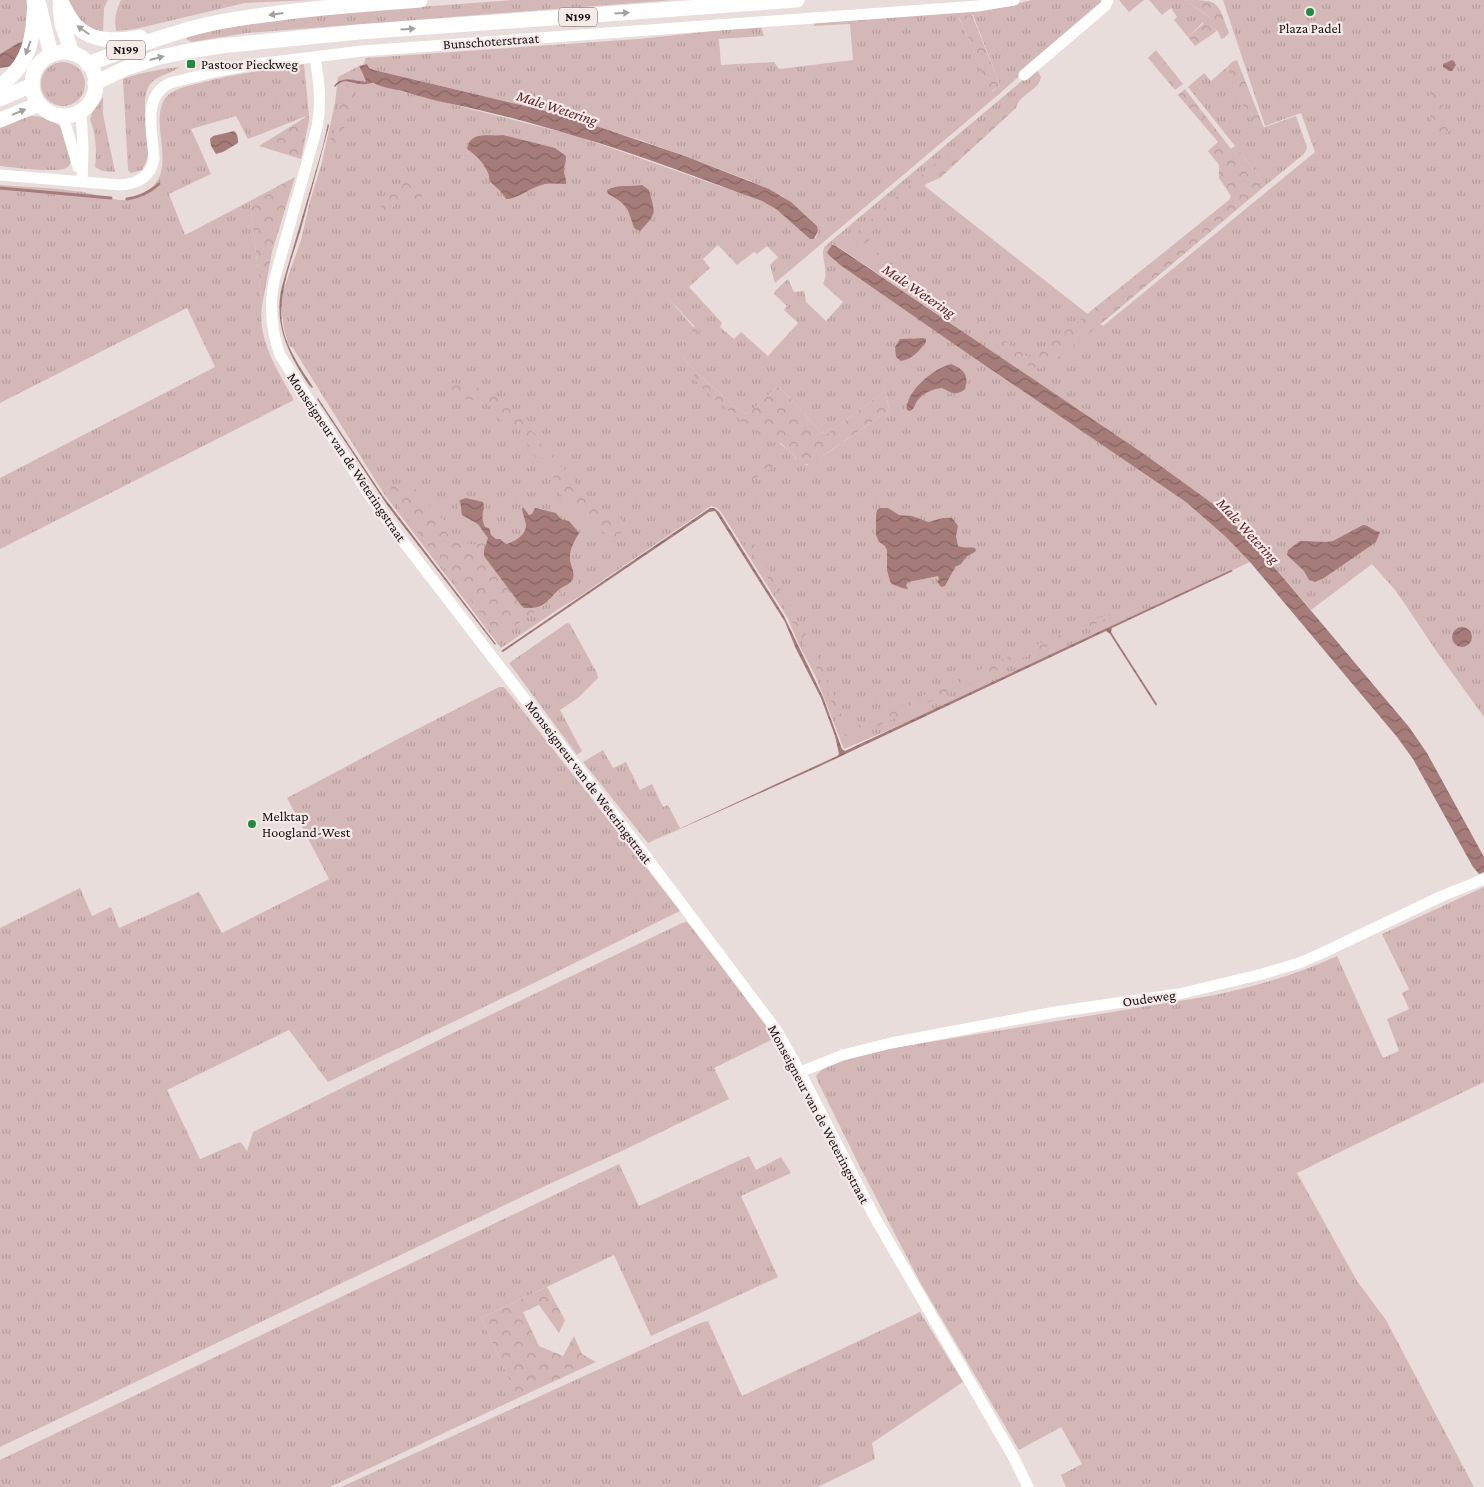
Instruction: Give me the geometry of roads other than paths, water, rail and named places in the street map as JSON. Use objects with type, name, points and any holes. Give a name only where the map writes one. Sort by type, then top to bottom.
[{"type":"main road","points":[[36,0],[41,11],[51,54]]},
{"type":"main road","points":[[0,86],[15,73],[28,50],[34,27],[36,0]]},
{"type":"main road","points":[[60,0],[72,21],[96,38],[122,41],[143,36],[164,36]]},
{"type":"main road","points":[[60,0],[62,24],[72,53],[51,54],[43,60],[33,75],[33,94],[39,104],[47,111],[63,116],[81,111],[91,100],[95,90],[95,83]]},
{"type":"main road","name":"N199","points":[[88,64],[164,36],[219,22],[324,7],[420,0]]},
{"type":"main road","name":"Bunschoterstraat","points":[[95,83],[140,63],[189,51],[220,46],[359,32],[797,0]]},
{"type":"main road","name":"N199","points":[[72,53],[88,64],[93,72],[95,83]]},
{"type":"main road","points":[[0,99],[32,85]]},
{"type":"main road","points":[[0,120],[39,104]]},
{"type":"street","name":"Bunschoterstraat","points":[[0,175],[125,184],[138,182],[145,178],[154,159],[151,108],[156,94],[164,86],[178,80],[258,64],[362,51],[978,6],[1014,0]]},
{"type":"street","points":[[1024,75],[1105,6],[1108,0]]},
{"type":"street","name":"Monseigneur van de Weteringstraat","points":[[315,58],[320,97],[318,122],[274,281],[270,306],[273,332],[280,355],[376,506],[753,997],[780,1036],[874,1216],[1010,1450],[1028,1487]]},
{"type":"street","points":[[81,111],[82,181]]},
{"type":"street","points":[[63,116],[82,181]]},
{"type":"street","name":"Oudeweg","points":[[800,1072],[844,1055],[891,1043],[1055,1012],[1179,994],[1262,974],[1320,954],[1442,896],[1484,879]]},
{"type":"water","points":[[23,42],[25,45],[13,66],[0,68],[0,54]]},
{"type":"water","points":[[1452,60],[1456,65],[1452,71],[1443,67],[1443,64]]},
{"type":"water","points":[[367,64],[369,68],[374,70],[542,110],[587,123],[685,156],[769,189],[791,202],[817,226],[818,231],[814,239],[810,239],[776,209],[762,201],[599,143],[518,120],[382,87],[373,83],[361,84],[346,81],[334,86],[344,80],[365,82],[359,66]]},
{"type":"water","points":[[328,123],[329,126],[287,277],[281,316],[285,337],[312,388],[286,344],[279,310],[282,286]]},
{"type":"water","points":[[234,131],[238,137],[238,143],[216,154],[211,146],[210,139],[213,136]]},
{"type":"water","points":[[503,135],[555,148],[566,156],[564,170],[566,184],[545,184],[506,199],[490,181],[482,163],[467,149],[472,139],[476,137]]},
{"type":"water","points":[[642,185],[649,190],[654,212],[650,220],[640,231],[634,228],[626,207],[608,194],[607,190],[619,186]]},
{"type":"water","points":[[832,245],[1144,454],[1220,509],[1265,556],[1409,727],[1427,753],[1484,857],[1484,872],[1479,874],[1473,867],[1413,759],[1397,737],[1250,562],[1225,536],[1186,502],[840,265],[827,252]]},
{"type":"water","points":[[900,339],[926,339],[926,342],[913,356],[901,361],[896,357],[895,347]]},
{"type":"water","points":[[951,364],[962,370],[966,376],[965,389],[958,393],[942,388],[931,390],[919,398],[912,410],[907,410],[911,396],[922,382],[937,370]]},
{"type":"water","points":[[318,398],[383,496],[495,645],[387,505]]},
{"type":"water","points":[[466,498],[483,502],[485,527],[489,528],[491,535],[506,544],[516,540],[526,529],[523,507],[529,515],[536,508],[556,513],[561,519],[569,521],[579,533],[570,552],[573,570],[571,582],[558,590],[543,604],[524,608],[484,556],[488,538],[478,524],[462,515],[460,500]]},
{"type":"water","points":[[710,508],[714,508],[719,512],[784,616],[823,697],[842,749],[845,751],[1231,570],[1233,571],[1112,628],[1111,632],[1157,704],[1156,706],[1110,634],[1106,631],[816,768],[655,840],[839,754],[835,736],[821,698],[796,649],[785,622],[715,511],[709,512],[503,652],[501,651]]},
{"type":"water","points":[[888,508],[899,515],[912,516],[928,522],[952,518],[958,526],[956,536],[958,546],[975,548],[976,551],[955,567],[945,586],[941,587],[937,581],[939,579],[938,576],[908,582],[906,585],[908,589],[892,584],[887,570],[887,550],[879,542],[876,535],[876,515],[877,510]]},
{"type":"water","points":[[1363,525],[1380,532],[1376,542],[1324,578],[1315,582],[1309,580],[1304,571],[1287,555],[1288,550],[1300,541],[1333,541]]},
{"type":"water","points":[[1462,627],[1469,630],[1472,637],[1469,644],[1462,647],[1455,644],[1452,637],[1455,630]]},
{"type":"waterway","points":[[127,199],[144,194],[159,184]]},
{"type":"waterway","points":[[0,188],[111,198]]},
{"type":"place","name":"Plaza Padel","points":[[1310,12]]},
{"type":"place","name":"Pastoor Pieckweg","points":[[191,64]]},
{"type":"place","name":"Melktap Hoogland-West","points":[[252,824]]},
{"type":"water label","name":"Male Wetering","points":[[557,108]]},
{"type":"water label","name":"Male Wetering","points":[[919,291]]},
{"type":"water label","name":"Male Wetering","points":[[1248,531]]}]
